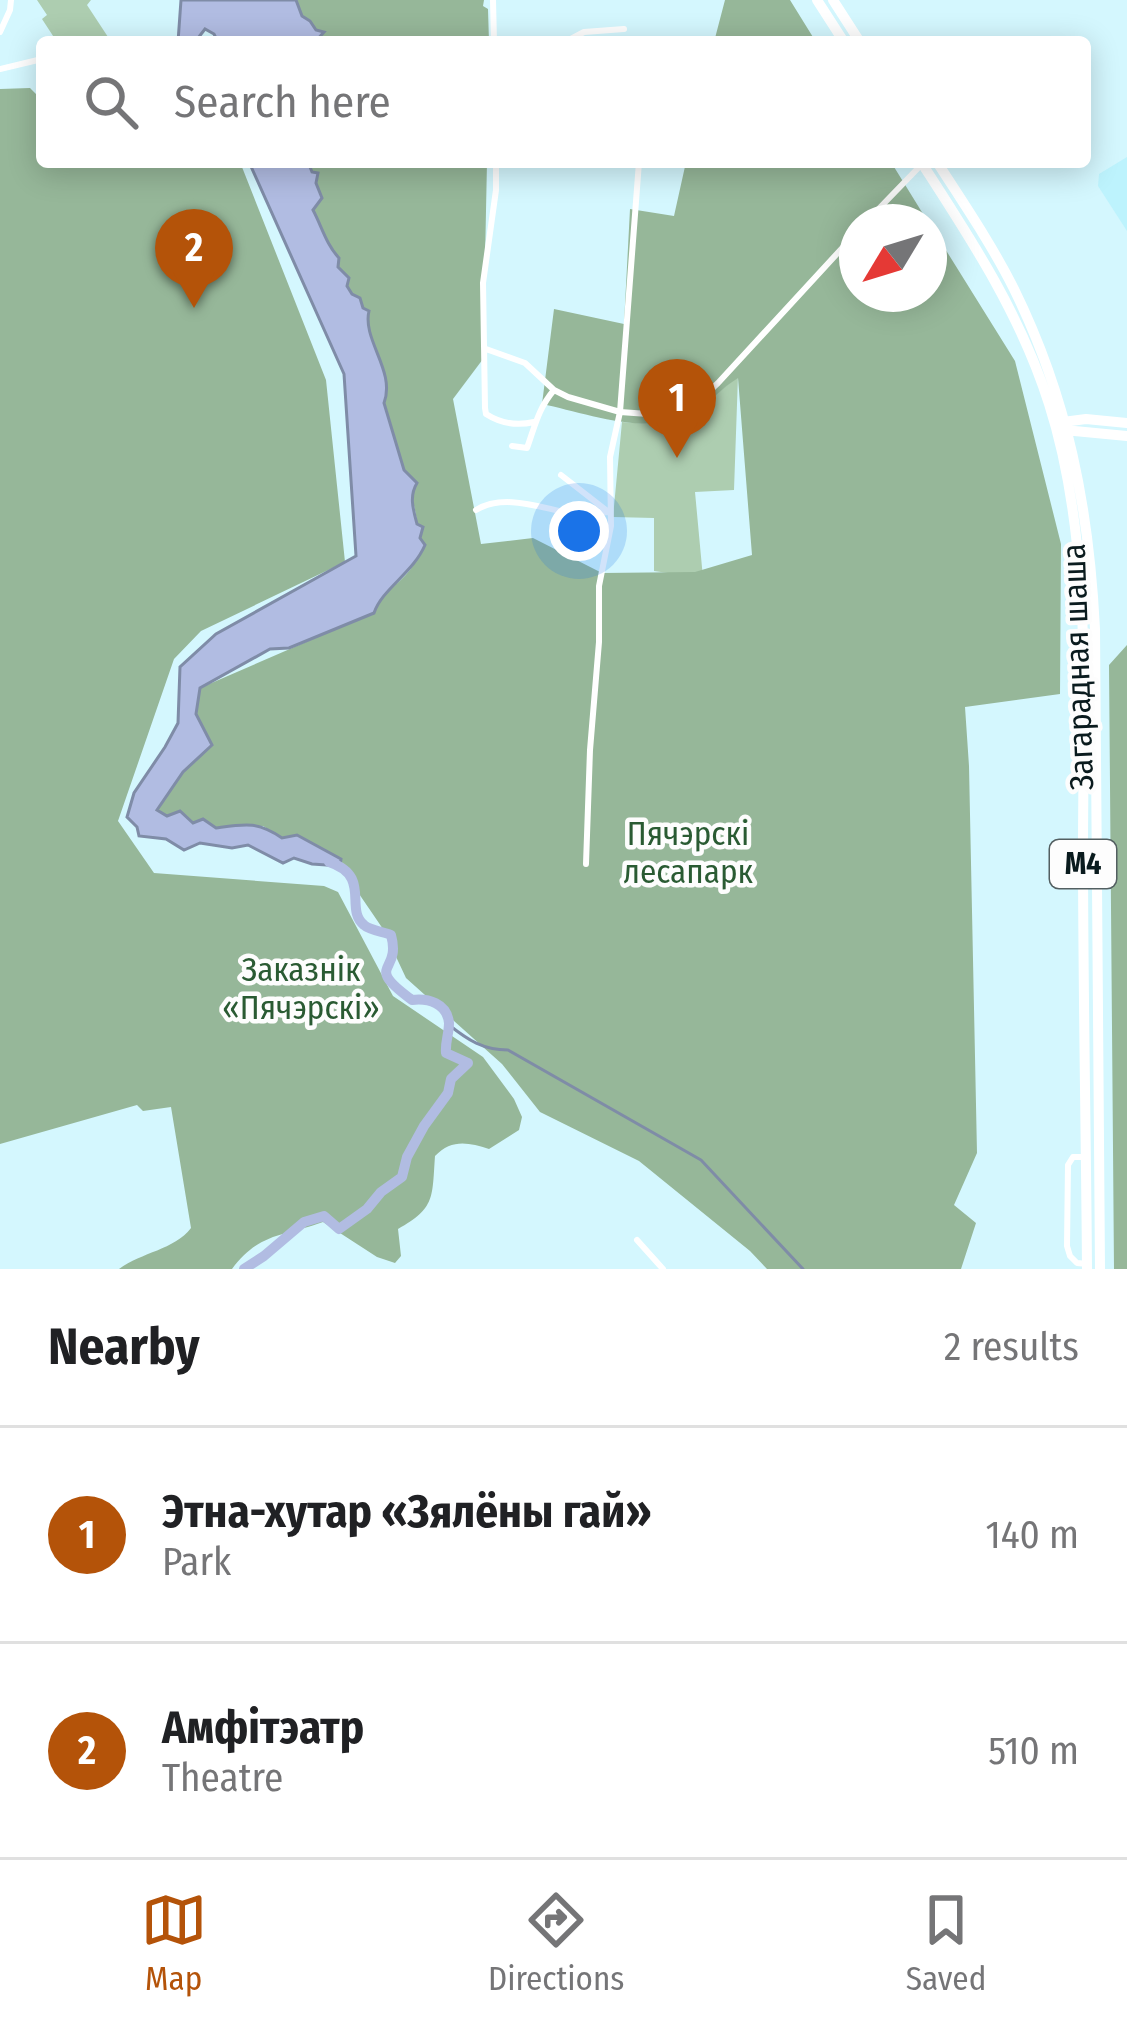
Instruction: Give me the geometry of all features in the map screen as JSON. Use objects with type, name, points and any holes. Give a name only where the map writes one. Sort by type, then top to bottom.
[{"type":"main road","points":[[818,0],[840,36]]},
{"type":"main road","points":[[833,0],[856,36]]},
{"type":"main road","name":"М4","points":[[926,168],[1018,325],[1063,426]]},
{"type":"main road","name":"М4","points":[[941,168],[1012,285],[1046,360],[1063,426]]},
{"type":"main road","points":[[1063,426],[1127,422]]},
{"type":"main road","points":[[1063,426],[1127,436]]},
{"type":"main road","name":"Загарадная шаша","points":[[1063,426],[1083,647],[1091,1267]]},
{"type":"main road","name":"Загарадная шаша","points":[[1063,426],[1077,467],[1089,536],[1094,613],[1091,1267]]},
{"type":"street","points":[[0,32],[11,0]]},
{"type":"street","points":[[493,0],[494,36]]},
{"type":"street","points":[[576,36],[624,29]]},
{"type":"street","points":[[0,69],[36,60]]},
{"type":"street","points":[[496,168],[483,283],[484,408],[490,416],[512,423],[534,422]]},
{"type":"street","points":[[586,864],[599,586],[611,526],[610,457],[620,412],[640,168]]},
{"type":"street","points":[[883,204],[918,168]]},
{"type":"street","points":[[486,349],[526,363],[568,397],[620,412],[662,415],[703,398],[839,251]]},
{"type":"street","points":[[512,446],[527,448],[534,422],[554,390]]},
{"type":"street","points":[[561,475],[609,512]]},
{"type":"street","points":[[476,510],[496,502],[572,513],[609,512]]},
{"type":"street","points":[[1086,1157],[1073,1157],[1068,1165],[1067,1246],[1077,1263],[1091,1267]]},
{"type":"street","points":[[637,1240],[663,1269]]},
{"type":"shaded area","points":[[181,0],[296,0],[302,16],[324,32],[320,36],[215,36],[205,29],[200,36],[178,36]]},
{"type":"shaded area","points":[[1127,157],[1127,231],[1098,186],[1099,174]]},
{"type":"shaded area","points":[[252,168],[310,168],[318,173],[322,198],[313,210],[339,258],[338,267],[349,278],[347,286],[369,311],[370,333],[386,379],[384,403],[404,470],[417,483],[413,508],[417,524],[423,527],[420,538],[425,545],[374,613],[289,648],[270,649],[200,688],[196,714],[212,745],[183,772],[157,810],[167,816],[180,811],[193,823],[203,819],[216,828],[250,825],[282,838],[297,835],[341,859],[340,866],[294,858],[283,863],[248,845],[232,848],[200,843],[184,850],[166,839],[139,836],[127,817],[134,793],[178,723],[180,667],[216,634],[356,556],[344,374]]},
{"type":"green space","points":[[37,0],[91,0],[87,5],[107,36],[53,36],[42,19],[47,15]]},
{"type":"green space","points":[[296,0],[484,0],[489,36],[320,36],[302,16]]},
{"type":"green space","points":[[725,0],[790,0],[812,36],[716,36]]},
{"type":"green space","name":"Заказнік «Пячэрскі»","points":[[30,88],[36,94],[36,168],[242,168],[326,380],[345,562],[201,631],[174,659],[118,821],[154,873],[324,886],[338,892],[393,996],[483,1057],[514,1099],[522,1117],[519,1130],[489,1149],[460,1144],[435,1156],[430,1200],[398,1229],[401,1256],[395,1263],[377,1257],[323,1222],[262,1242],[232,1269],[119,1269],[176,1241],[191,1228],[171,1107],[143,1111],[137,1105],[0,1144],[0,89]]},
{"type":"green space","name":"Пячэрскі лесапарк","points":[[310,168],[487,168],[483,359],[453,399],[481,544],[533,538],[602,573],[695,572],[752,555],[738,378],[693,413],[659,423],[619,421],[542,404],[554,309],[624,324],[630,209],[674,216],[685,168],[895,168],[917,204],[839,204],[839,312],[947,312],[947,252],[1015,361],[1061,544],[1060,694],[965,707],[977,1153],[954,1205],[976,1223],[961,1269],[767,1269],[639,1161],[540,1112],[502,1064],[406,978],[383,929],[340,866],[341,859],[282,838],[263,826],[215,828],[162,816],[157,810],[183,772],[211,745],[196,714],[200,688],[373,613],[415,562],[416,516],[384,403],[385,378],[370,332],[369,311],[347,286],[349,278],[338,267],[339,258],[327,245],[313,210],[316,183]]},
{"type":"green space","points":[[738,376],[734,490],[695,492],[703,578],[654,571],[654,518],[613,517],[622,422],[662,425],[695,412]]},
{"type":"green space","points":[[1127,645],[1127,1269],[1114,1269],[1109,665]]},
{"type":"waterway","points":[[244,1269],[304,1222],[324,1216],[339,1229],[402,1177],[407,1157],[448,1093],[451,1079],[468,1063],[446,1053],[449,1023],[441,1006],[412,1000],[389,980],[391,935],[364,925],[350,876],[329,862]]},
{"type":"waterway","points":[[449,1025],[476,1043],[508,1050],[701,1160],[803,1269]]},
{"type":"place","name":"Амфітэатр","points":[[194,308]]},
{"type":"place","name":"Этна-хутар «Зялёны гай»","points":[[677,458]]}]
